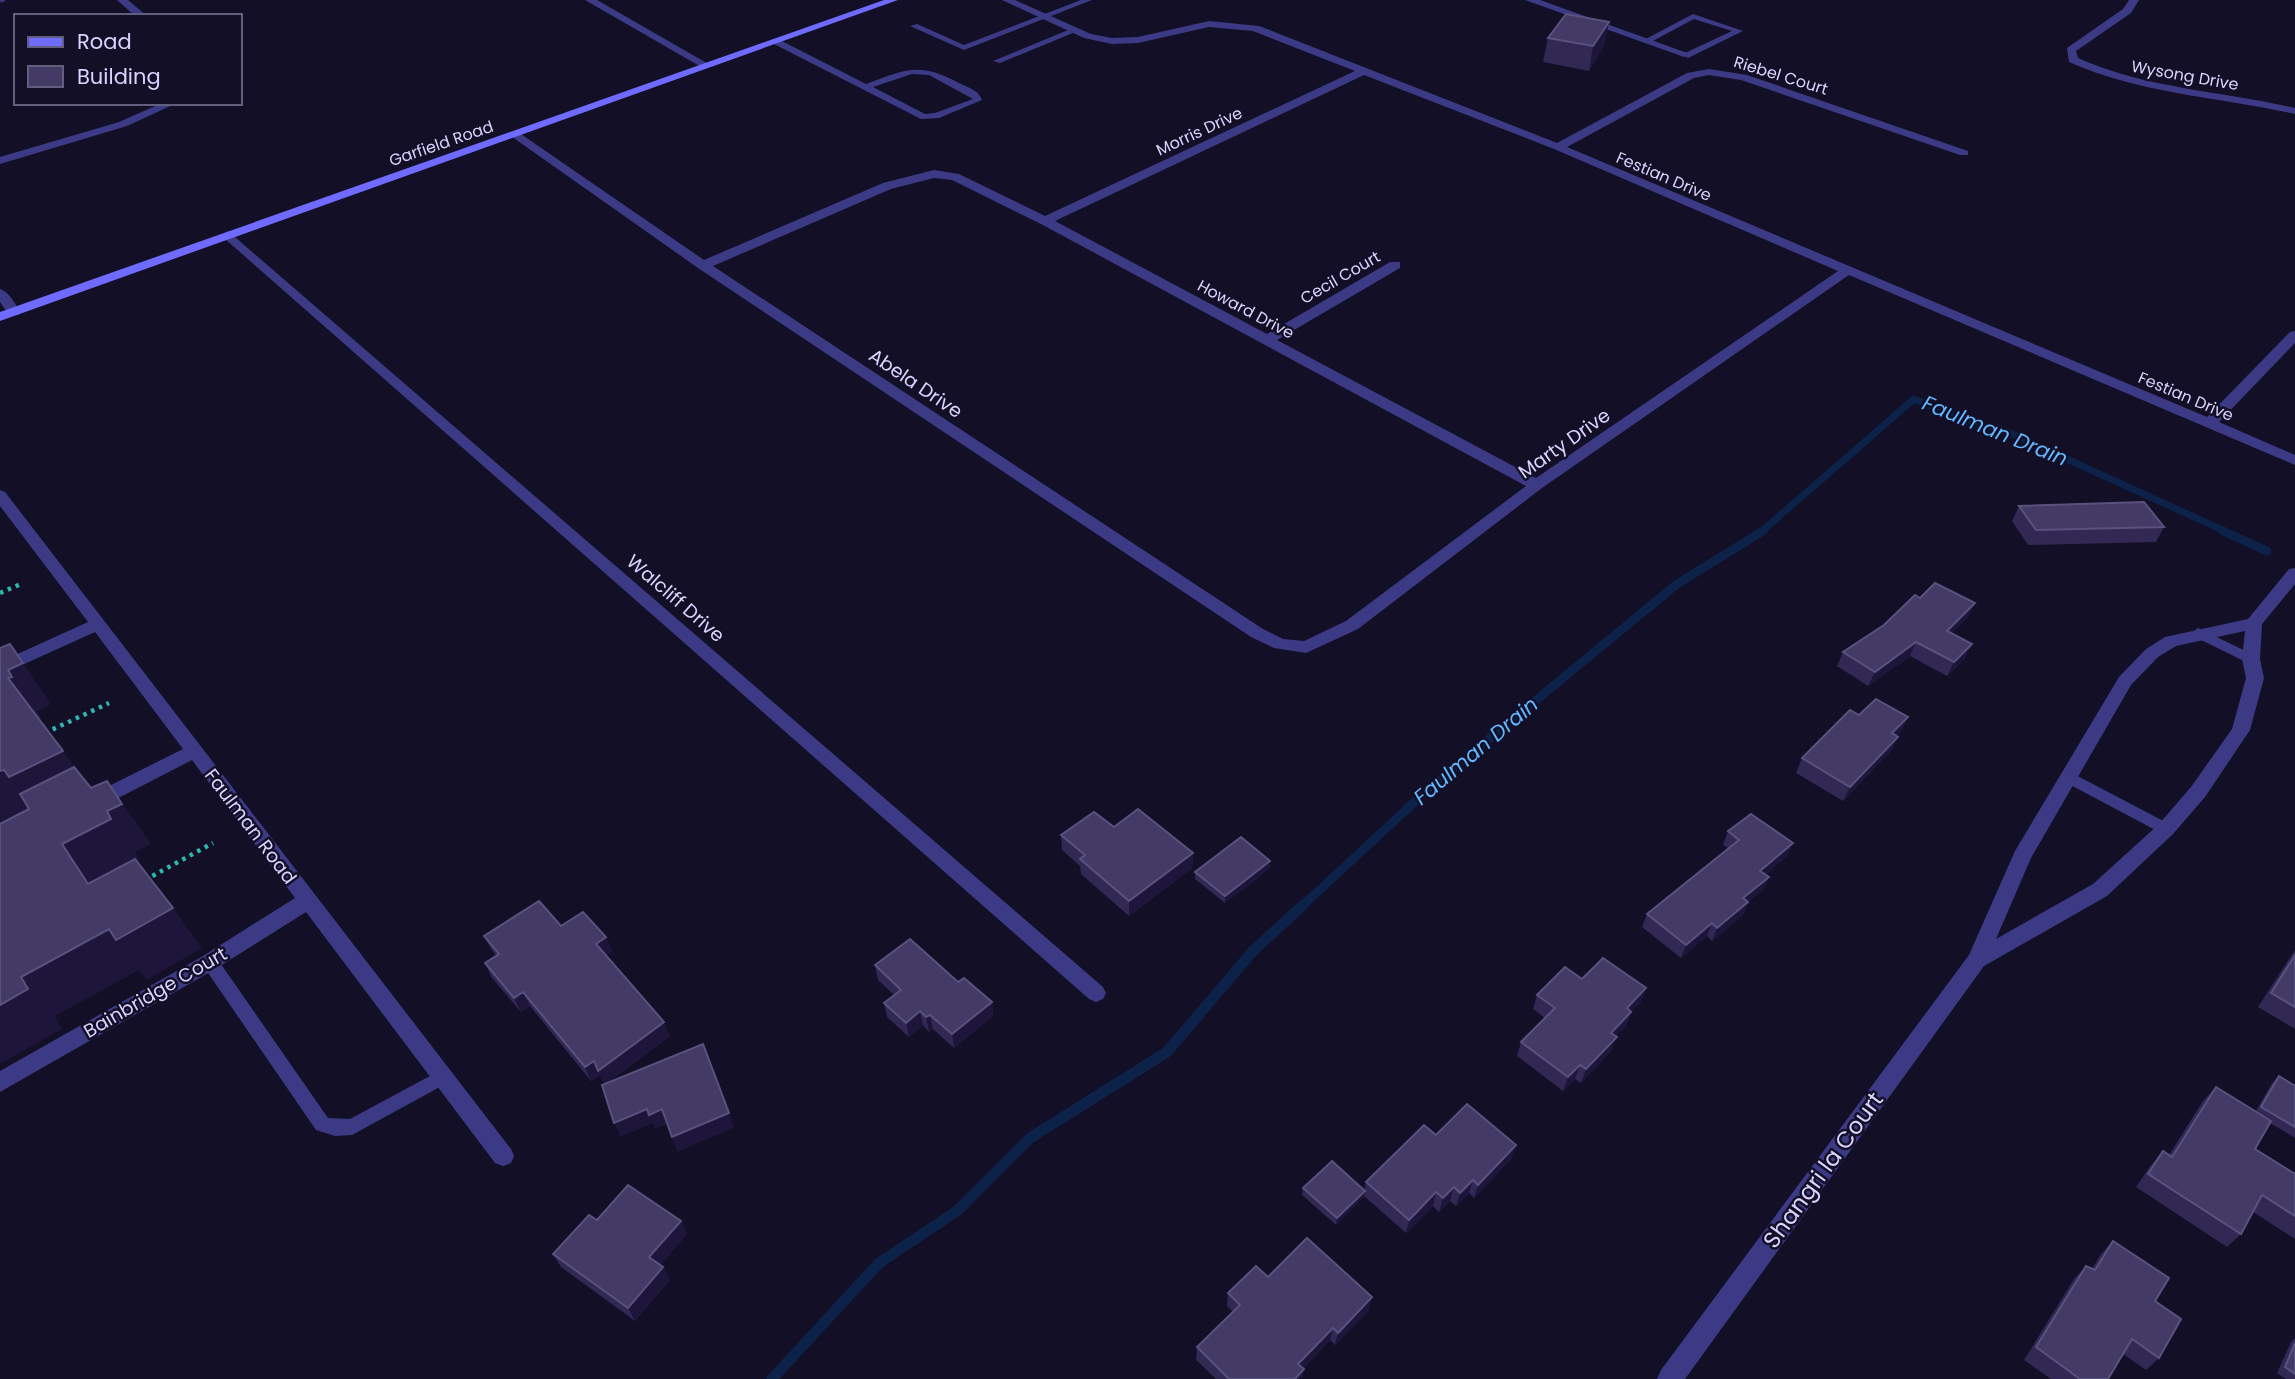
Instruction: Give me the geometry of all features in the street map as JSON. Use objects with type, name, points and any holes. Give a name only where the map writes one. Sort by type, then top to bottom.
[{"type":"main road","name":"Garfield Road","points":[[0,317],[893,0]]},
{"type":"street","points":[[122,0],[140,14]]},
{"type":"street","points":[[590,0],[707,66]]},
{"type":"street","name":"Festian Drive","points":[[1007,0],[1076,30],[1102,39],[1124,42],[1191,26],[1239,24],[1366,70],[1558,147],[2295,460]]},
{"type":"street","points":[[1530,0],[1688,55]]},
{"type":"street","name":"Wysong Drive","points":[[2134,0],[2127,11],[2071,50],[2073,60],[2104,75],[2143,86],[2295,111]]},
{"type":"street","name":"Morris Drive","points":[[1045,221],[1366,70]]},
{"type":"street","name":"Riebel Court","points":[[1558,147],[1676,82],[1709,72],[1743,77],[1964,153]]},
{"type":"street","points":[[0,161],[123,124],[167,105]]},
{"type":"street","name":"Abela Drive","points":[[514,134],[703,265],[1257,633],[1280,644],[1306,647]]},
{"type":"street","name":"Howard Drive","points":[[703,265],[887,186],[934,174],[971,184],[1045,221],[1537,485]]},
{"type":"street","name":"Walcliff Drive","points":[[228,235],[1096,993]]},
{"type":"street","name":"Cecil Court","points":[[1267,340],[1395,265]]},
{"type":"street","name":"Marty Drive","points":[[1306,647],[1326,640],[1352,625],[1537,485],[1846,271]]},
{"type":"street","points":[[0,293],[14,312]]},
{"type":"street","points":[[2210,423],[2295,335]]},
{"type":"street","name":"Faulman Road","points":[[0,495],[8,518],[98,624],[503,1156]]},
{"type":"street","points":[[2254,623],[2295,573]]},
{"type":"street","name":"Shangri la Court","points":[[1670,1379],[1977,960],[2022,856],[2126,681],[2152,653],[2171,640],[2254,623],[2251,659],[2255,678],[2241,730],[2198,792],[2166,829],[2100,890],[1977,960]]},
{"type":"street","points":[[0,669],[98,624]]},
{"type":"street","points":[[73,813],[194,751]]},
{"type":"street","name":"Bainbridge Court","points":[[0,1082],[210,962],[308,900]]},
{"type":"lane","points":[[914,26],[964,48],[1088,0]]},
{"type":"lane","points":[[1646,41],[1693,16],[1739,31],[1688,55]]},
{"type":"lane","points":[[997,61],[1076,30]]},
{"type":"lane","points":[[775,41],[866,88],[924,117],[936,116],[978,100],[976,95],[926,69],[913,69],[866,88]]},
{"type":"lane","points":[[2198,633],[2251,659]]},
{"type":"lane","points":[[2070,778],[2166,829]]},
{"type":"lane","points":[[210,962],[322,1124],[335,1128],[352,1127],[443,1077]]},
{"type":"path","points":[[0,593],[21,584]]},
{"type":"path","points":[[36,738],[109,702]]},
{"type":"path","points":[[142,882],[213,843]]},
{"type":"building","points":[[1566,14],[1609,22],[1593,46],[1548,38]]},
{"type":"building","points":[[2144,502],[2164,527],[2036,530],[2019,506]]},
{"type":"building","points":[[1935,583],[1975,603],[1947,631],[1972,644],[1954,662],[1916,642],[1875,672],[1843,652],[1884,625],[1915,595],[1920,598]]},
{"type":"building","points":[[10,644],[23,663],[8,670],[12,677],[8,678],[63,751],[9,777],[4,770],[0,771],[0,648]]},
{"type":"building","points":[[1876,699],[1908,717],[1892,733],[1898,737],[1850,787],[1802,758],[1850,710],[1859,715]]},
{"type":"building","points":[[74,767],[91,788],[107,781],[122,804],[107,811],[111,819],[62,844],[88,884],[135,859],[173,908],[116,940],[109,929],[21,977],[28,989],[0,1005],[0,824],[29,809],[20,794]]},
{"type":"building","points":[[1138,809],[1193,853],[1129,901],[1080,859],[1085,855],[1061,835],[1094,812],[1114,827]]},
{"type":"building","points":[[1751,814],[1793,843],[1760,871],[1769,877],[1743,898],[1748,902],[1717,928],[1712,923],[1686,945],[1647,914],[1739,840],[1728,831]]},
{"type":"building","points":[[1241,837],[1270,861],[1225,896],[1195,872]]},
{"type":"building","points":[[539,901],[561,926],[583,912],[606,937],[596,944],[664,1022],[598,1071],[594,1061],[585,1067],[523,992],[514,998],[485,963],[499,954],[484,936]]},
{"type":"building","points":[[910,939],[958,982],[964,978],[992,1002],[952,1034],[930,1015],[926,1017],[920,1011],[906,1023],[884,1003],[901,990],[875,965]]},
{"type":"building","points":[[2295,955],[2295,1007],[2271,993]]},
{"type":"building","points":[[1603,958],[1646,988],[1627,1008],[1631,1012],[1611,1033],[1617,1037],[1586,1069],[1580,1065],[1568,1077],[1521,1042],[1555,1008],[1537,995],[1565,967],[1582,979]]},
{"type":"building","points":[[703,1044],[729,1113],[672,1137],[662,1109],[649,1115],[647,1109],[614,1123],[602,1085]]},
{"type":"building","points":[[2279,1076],[2295,1086],[2295,1127],[2261,1107]]},
{"type":"building","points":[[2216,1087],[2271,1121],[2255,1149],[2295,1174],[2295,1216],[2262,1195],[2241,1234],[2148,1174],[2163,1151],[2172,1157]]},
{"type":"building","points":[[1467,1104],[1516,1145],[1478,1185],[1473,1180],[1460,1193],[1454,1187],[1443,1198],[1436,1192],[1409,1220],[1366,1182],[1424,1125],[1436,1135]]},
{"type":"building","points":[[1332,1161],[1365,1191],[1337,1218],[1303,1188]]},
{"type":"building","points":[[628,1185],[681,1221],[649,1257],[663,1267],[628,1308],[553,1254],[589,1215],[597,1220]]},
{"type":"building","points":[[1307,1238],[1372,1297],[1338,1333],[1333,1328],[1298,1364],[1304,1369],[1295,1379],[1229,1379],[1197,1347],[1240,1305],[1228,1293],[1256,1266],[1268,1277]]},
{"type":"building","points":[[2113,1241],[2169,1278],[2155,1301],[2181,1319],[2159,1358],[2132,1339],[2108,1379],[2080,1379],[2036,1347],[2086,1266],[2095,1270]]},
{"type":"building","points":[[2295,1343],[2295,1374],[2285,1367]]},
{"type":"waterway","name":"Faulman Drain","points":[[1761,532],[1914,399],[1972,424],[1999,428],[2227,532]]},
{"type":"waterway","name":"Faulman Drain","points":[[1301,907],[1433,785],[1677,584],[1763,531]]},
{"type":"waterway","name":"Faulman Drain","points":[[2223,531],[2267,551]]},
{"type":"waterway","name":"Faulman Drain","points":[[772,1379],[879,1263],[957,1211],[1030,1138],[1167,1052],[1253,951],[1303,905]]}]
